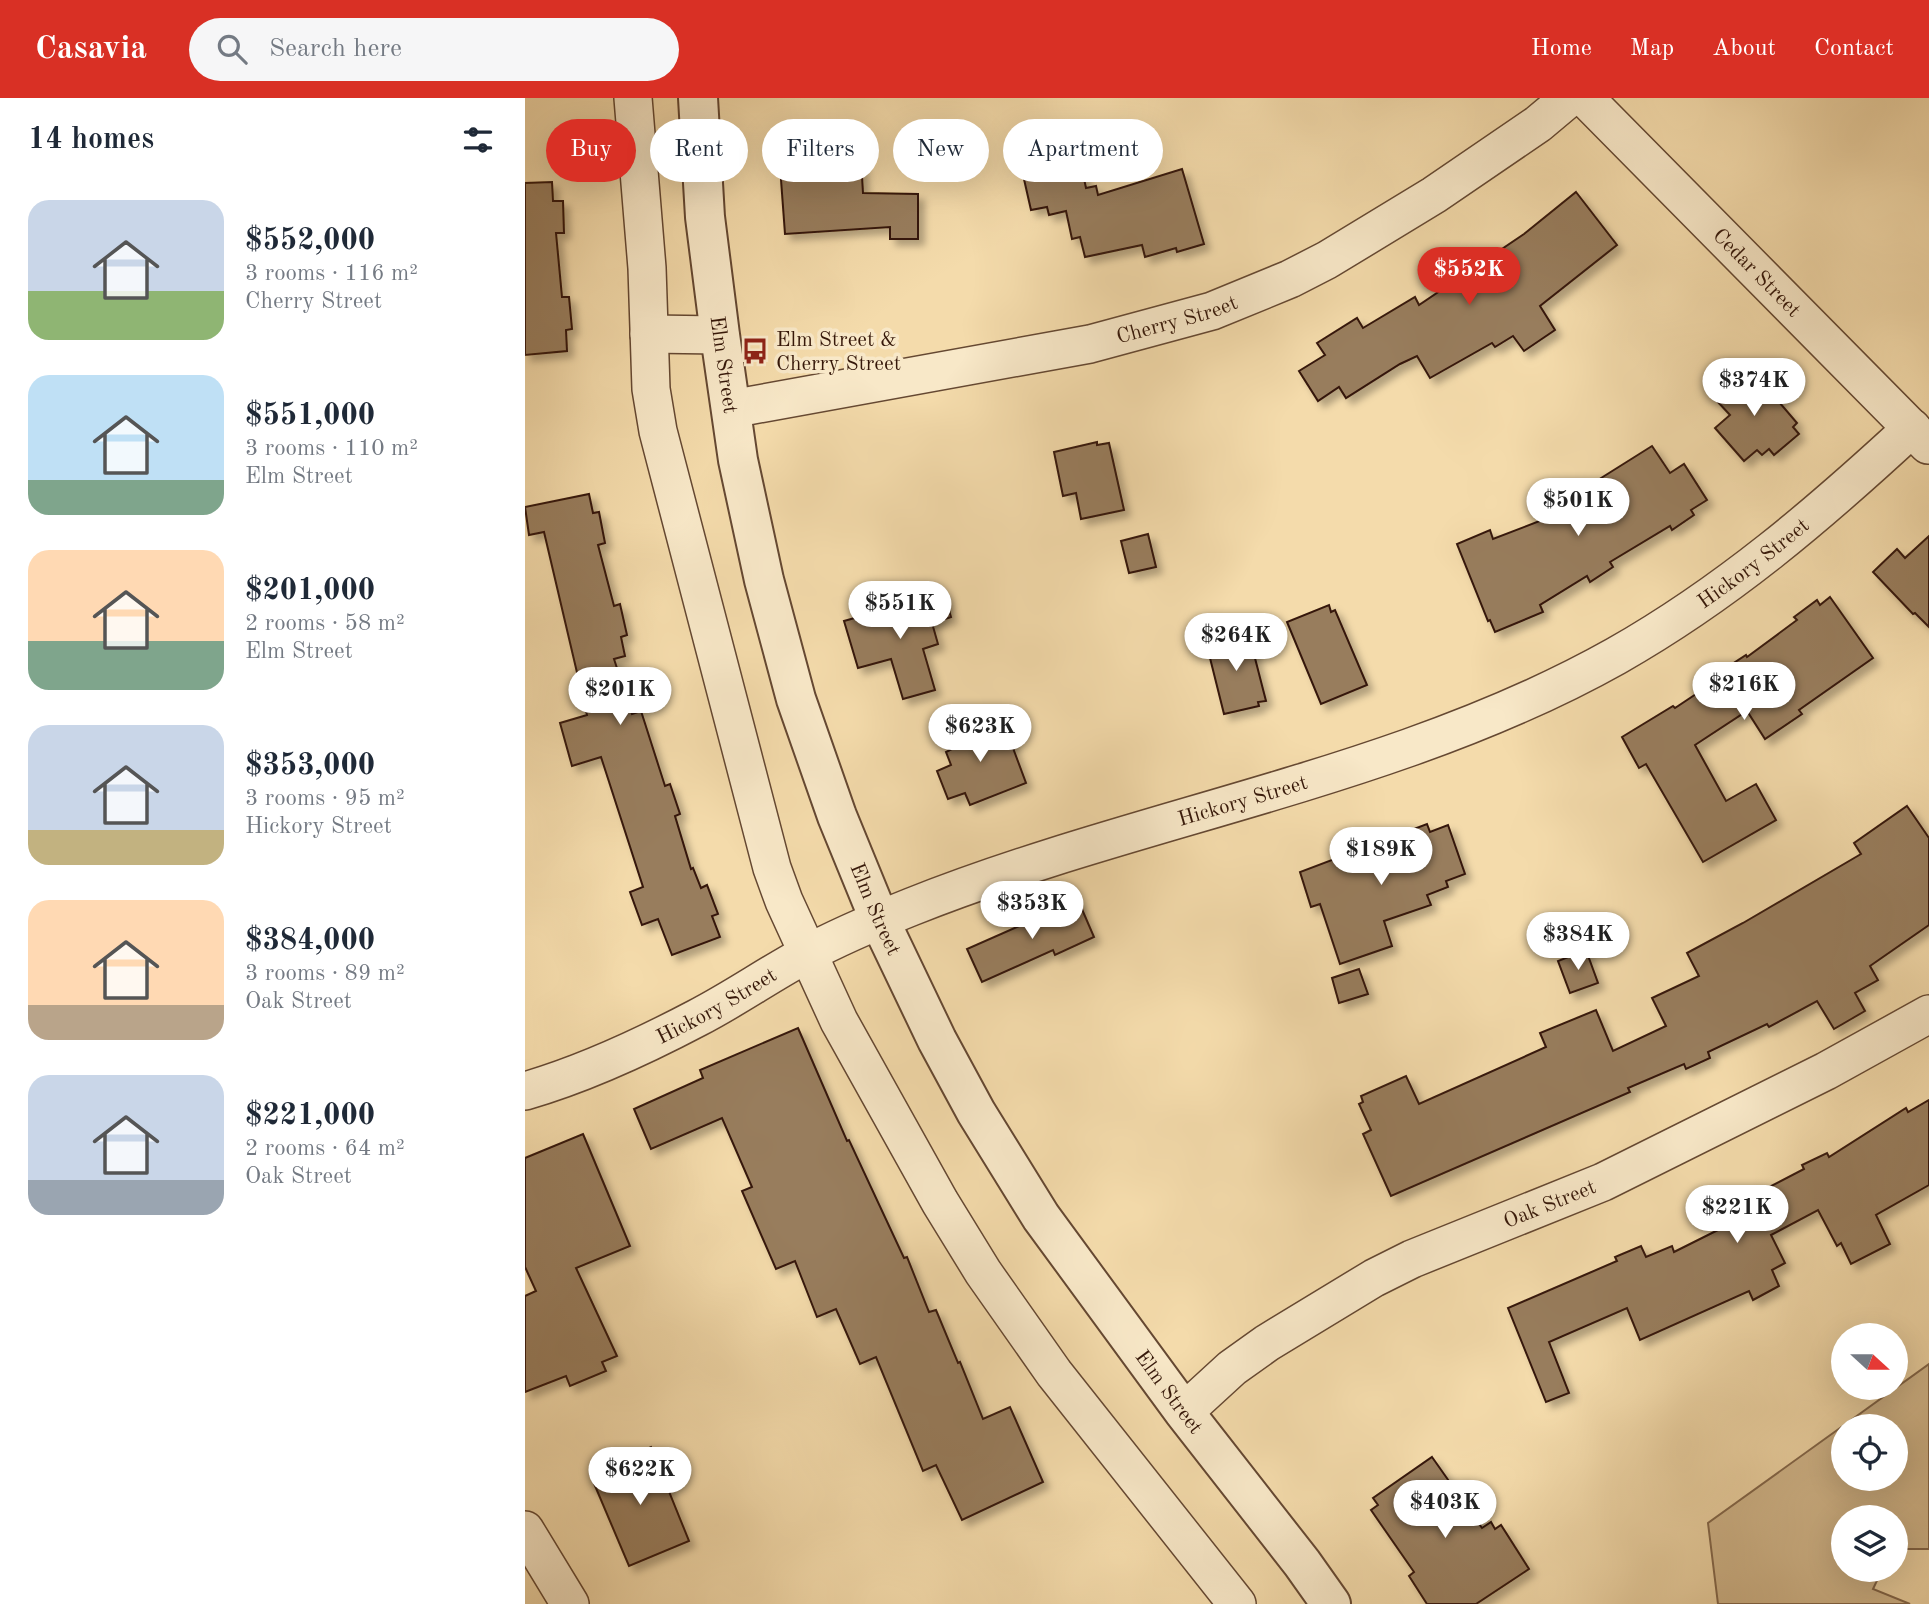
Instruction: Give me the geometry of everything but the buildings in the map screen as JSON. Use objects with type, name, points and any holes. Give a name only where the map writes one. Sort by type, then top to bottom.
[{"type":"street","points":[[633,98],[647,268],[651,389],[658,431],[761,830],[784,901],[839,1021],[940,1202],[983,1272],[1054,1373],[1237,1604]]},
{"type":"street","name":"Elm Street","points":[[698,98],[705,217],[720,335],[738,460],[764,580],[796,699],[837,816],[880,921],[937,1040],[976,1112],[1041,1217],[1184,1412],[1331,1604]]},
{"type":"street","name":"Cherry Street","points":[[731,409],[1090,344],[1212,312],[1278,285],[1327,260],[1434,195],[1538,124],[1569,98]]},
{"type":"street","name":"Cedar Street","points":[[1585,98],[1920,437]]},
{"type":"street","points":[[649,334],[720,335]]},
{"type":"street","name":"Hickory Street","points":[[525,1091],[586,1071],[698,1018],[809,953],[912,906],[1060,855],[1371,761],[1529,699],[1615,656],[1719,590],[1920,437]]},
{"type":"street","name":"Oak Street","points":[[1184,1412],[1232,1368],[1267,1343],[1374,1278],[1412,1259],[1603,1182],[1826,1071],[1929,1014]]},
{"type":"street","points":[[525,1530],[570,1604]]},
{"type":"shaded area","points":[[1929,1364],[1929,1549],[1908,1549],[1908,1505],[1831,1505],[1831,1582],[1876,1582],[1873,1589],[1910,1604],[1718,1604],[1708,1523],[1831,1435],[1831,1491],[1908,1491],[1908,1414],[1860,1414],[1879,1400],[1908,1400],[1908,1379]]},
{"type":"place","name":"Elm Street & Cherry Street","points":[[755,351]]}]
